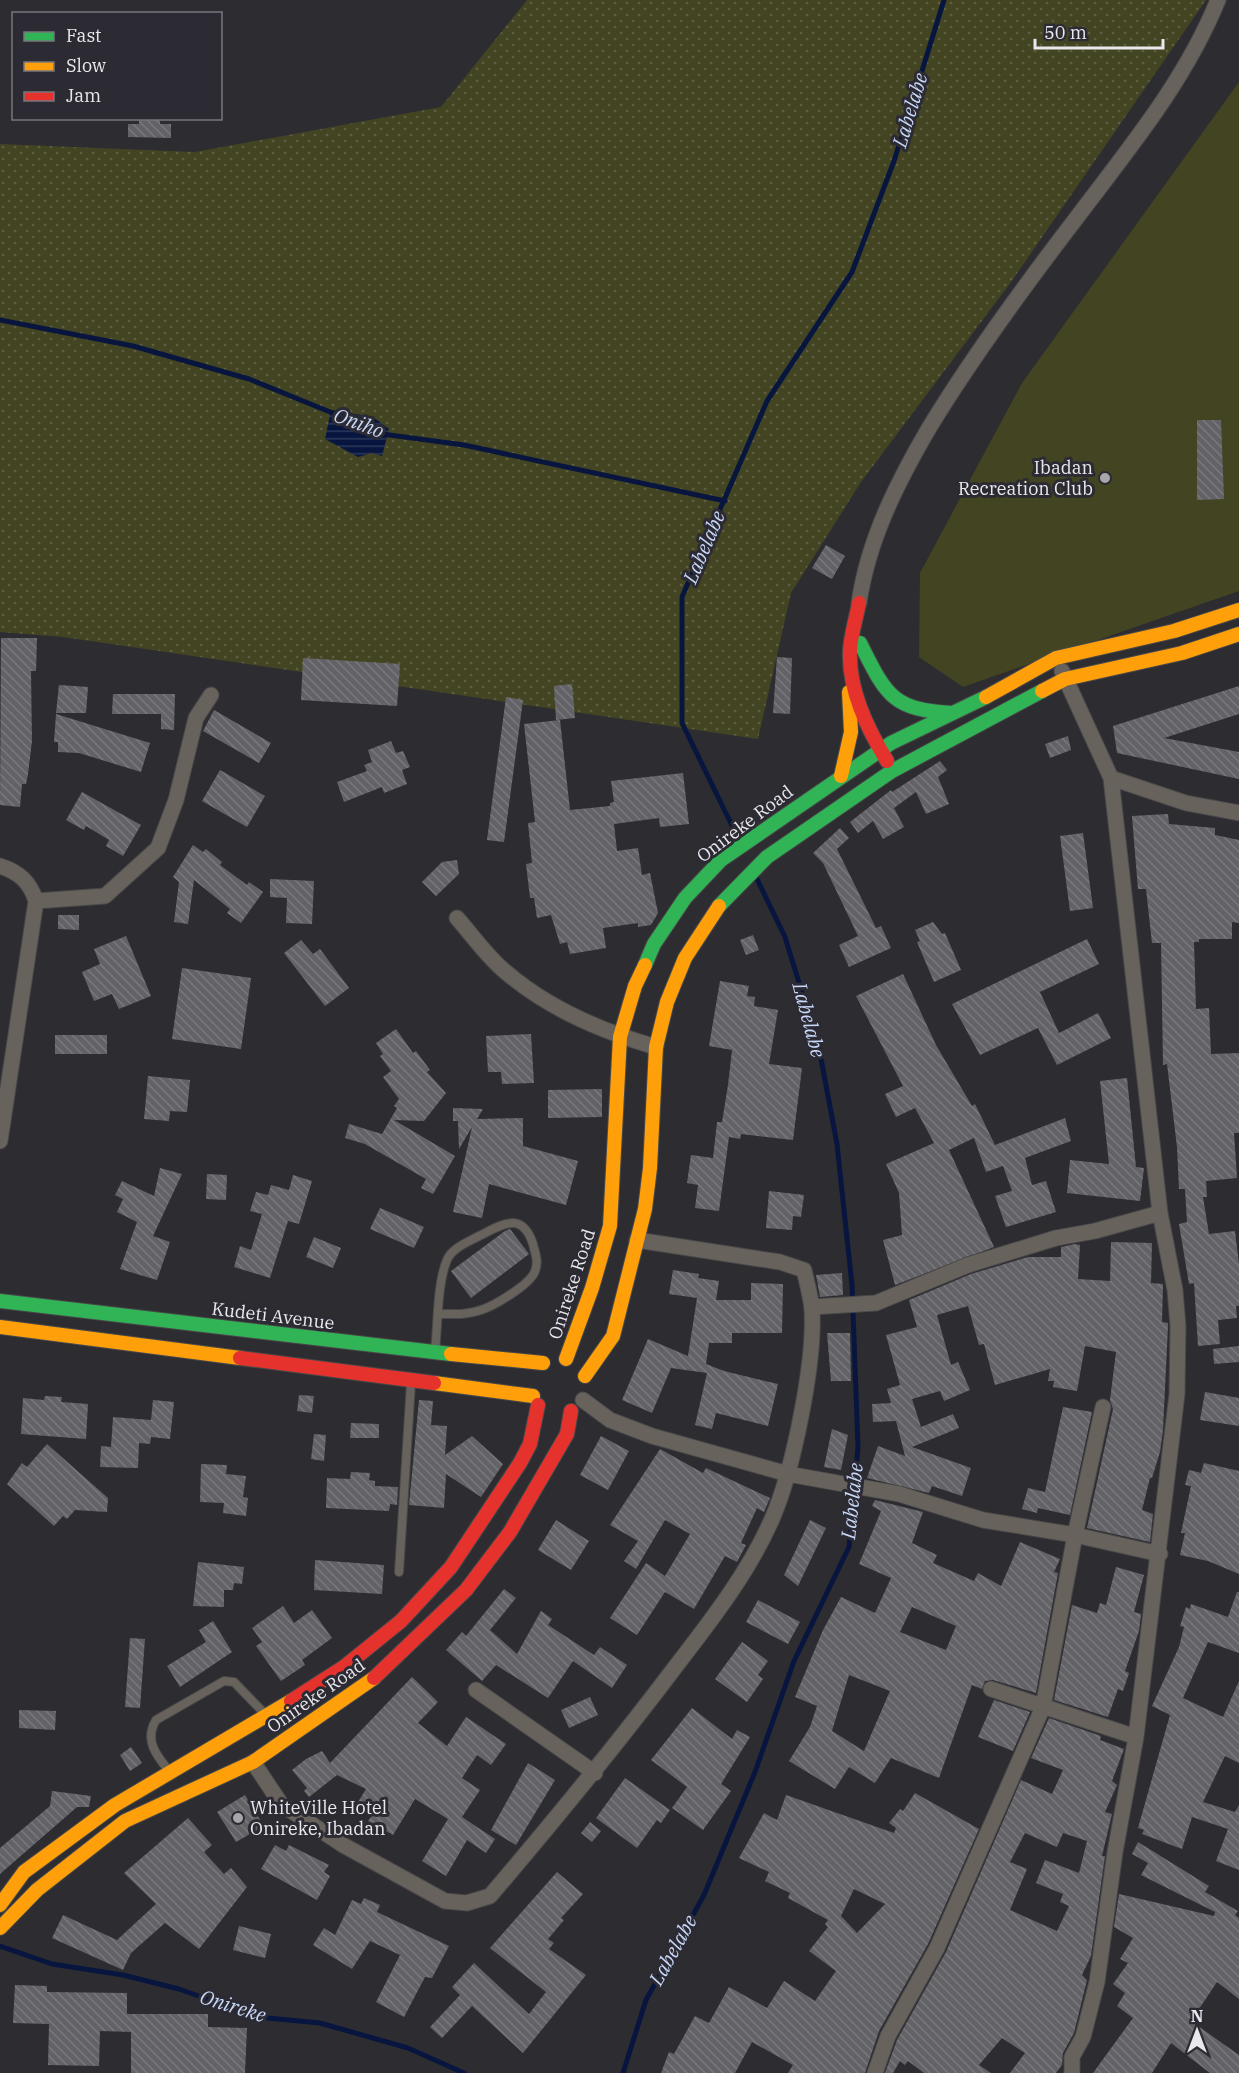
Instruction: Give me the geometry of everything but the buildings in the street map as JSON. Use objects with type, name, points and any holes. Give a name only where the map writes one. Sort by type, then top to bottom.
[{"type":"main road","points":[[859,603],[860,643],[868,692],[886,747]]},
{"type":"main road","points":[[859,603],[850,653],[852,679],[858,701],[898,767]]},
{"type":"main road","name":"Onireke Road","points":[[567,1359],[592,1288],[610,1226],[614,1199],[620,1036],[635,986],[654,944],[686,898],[721,860],[841,776],[886,747],[1056,658],[1174,631],[1239,610]]},
{"type":"main road","points":[[585,1376],[613,1336],[645,1209],[650,1168],[656,1047],[667,1002],[685,958],[712,914],[767,857],[898,767],[1065,680],[1182,653],[1239,634]]},
{"type":"main road","points":[[860,643],[877,676],[905,705],[925,711],[953,713]]},
{"type":"main road","points":[[841,776],[851,732],[849,692],[852,679]]},
{"type":"main road","name":"Kudeti Avenue","points":[[0,1301],[435,1353],[543,1363]]},
{"type":"main road","points":[[0,1327],[412,1379],[555,1406],[586,1392],[585,1376],[574,1362],[567,1359],[554,1358],[543,1363],[532,1378],[555,1406]]},
{"type":"main road","name":"Onireke Road","points":[[0,1905],[24,1872],[115,1805],[267,1716],[344,1666],[401,1621],[451,1567],[555,1406]]},
{"type":"main road","name":"Onireke Road","points":[[0,1928],[37,1890],[125,1821],[253,1762],[381,1673],[466,1590],[510,1532],[544,1478],[567,1434],[555,1406]]},
{"type":"main road","points":[[115,1805],[125,1821]]},
{"type":"street","points":[[859,603],[863,569],[900,478],[948,396],[1017,296],[1178,81],[1204,35],[1218,0]]},
{"type":"street","points":[[1056,658],[1111,778],[1160,1213],[1175,1290],[1178,1326],[1177,1394],[1160,1554],[1136,1737],[1115,1852],[1098,1982],[1083,2037],[1072,2057],[1072,2073]]},
{"type":"street","points":[[36,901],[105,896],[158,848],[176,800],[196,718],[211,695]]},
{"type":"street","points":[[1111,778],[1186,803],[1239,813]]},
{"type":"street","points":[[0,866],[13,870],[32,885],[36,901],[0,1141]]},
{"type":"street","points":[[457,918],[505,972],[537,996],[620,1036],[656,1047]]},
{"type":"street","points":[[812,1307],[876,1303],[968,1265],[1056,1238],[1095,1231],[1160,1213]]},
{"type":"street","points":[[253,1762],[280,1804],[343,1845],[445,1901],[467,1903],[490,1896],[595,1773],[709,1623],[750,1563],[772,1518],[788,1474],[804,1392],[812,1307],[804,1270],[780,1262],[637,1240]]},
{"type":"street","points":[[555,1406],[610,1420],[652,1436],[788,1474],[899,1494],[983,1520],[1075,1535],[1160,1554]]},
{"type":"street","points":[[875,2073],[888,2036],[937,1948],[1043,1707],[1102,1407]]},
{"type":"street","points":[[991,1689],[1136,1737]]},
{"type":"street","points":[[476,1690],[595,1773]]},
{"type":"lane","points":[[435,1353],[443,1276],[447,1259],[456,1248],[505,1223],[518,1223],[528,1230],[537,1258],[536,1270],[528,1282],[483,1310],[463,1314],[440,1314]]},
{"type":"lane","points":[[399,1572],[412,1379]]},
{"type":"lane","points":[[170,1772],[154,1754],[151,1730],[156,1720],[224,1682],[234,1682],[267,1716]]},
{"type":"green space","points":[[527,0],[1206,0],[1011,282],[861,482],[791,593],[758,739],[63,637],[0,632],[0,144],[195,152],[441,107]]},
{"type":"green space","name":"Ibadan Recreation Club","points":[[1239,82],[1239,591],[963,687],[919,657],[920,573],[1022,383]]},
{"type":"water","points":[[331,410],[373,417],[389,429],[382,456],[372,453],[358,457],[325,439]]},
{"type":"waterway","name":"Labelabe","points":[[740,842],[682,723],[682,597],[767,401],[852,272],[894,161],[944,0]]},
{"type":"waterway","name":"Oniho","points":[[0,320],[133,346],[249,379],[335,414]]},
{"type":"waterway","name":"Oniho","points":[[382,434],[464,445],[725,501]]},
{"type":"waterway","name":"Labelabe","points":[[623,2073],[646,2000],[704,1895],[755,1772],[794,1661],[849,1547],[858,1447],[852,1285],[837,1144],[819,1048],[785,937],[755,875]]},
{"type":"waterway","name":"Onireke","points":[[0,1946],[52,1964],[123,1975],[179,1989],[257,2017],[320,2023],[408,2048],[464,2073]]},
{"type":"traffic: fast","points":[[860,643],[884,687],[893,696],[916,708],[952,713]]},
{"type":"traffic: fast","points":[[719,906],[767,857],[892,771],[1042,691]]},
{"type":"traffic: fast","points":[[645,965],[654,944],[685,898],[721,860],[891,743],[986,697]]},
{"type":"traffic: fast","points":[[0,1301],[451,1354]]},
{"type":"traffic: slow","points":[[986,697],[1056,658],[1174,631],[1239,610]]},
{"type":"traffic: slow","points":[[1042,691],[1065,679],[1182,653],[1239,634]]},
{"type":"traffic: slow","points":[[841,776],[851,732],[849,692]]},
{"type":"traffic: slow","points":[[585,1376],[613,1336],[645,1209],[650,1168],[656,1047],[667,1002],[685,958],[719,906]]},
{"type":"traffic: slow","points":[[566,1359],[592,1288],[610,1226],[620,1037],[635,986],[645,965]]},
{"type":"traffic: slow","points":[[0,1327],[240,1358]]},
{"type":"traffic: slow","points":[[451,1354],[543,1363]]},
{"type":"traffic: slow","points":[[434,1383],[533,1396]]},
{"type":"traffic: slow","points":[[0,1928],[37,1890],[125,1821],[253,1762],[374,1678]]},
{"type":"traffic: slow","points":[[0,1905],[24,1872],[115,1805],[291,1701]]},
{"type":"traffic: jam","points":[[859,603],[850,650],[852,679],[860,708],[887,761]]},
{"type":"traffic: jam","points":[[240,1358],[434,1383]]},
{"type":"traffic: jam","points":[[291,1701],[344,1667],[401,1621],[451,1567],[520,1463],[530,1444],[538,1405]]},
{"type":"traffic: jam","points":[[374,1678],[466,1590],[510,1532],[567,1434],[571,1411]]},
{"type":"place","name":"Ibadan Recreation Club","points":[[1105,478]]},
{"type":"place","name":"WhiteVille Hotel Onireke, Ibadan","points":[[238,1818]]}]
